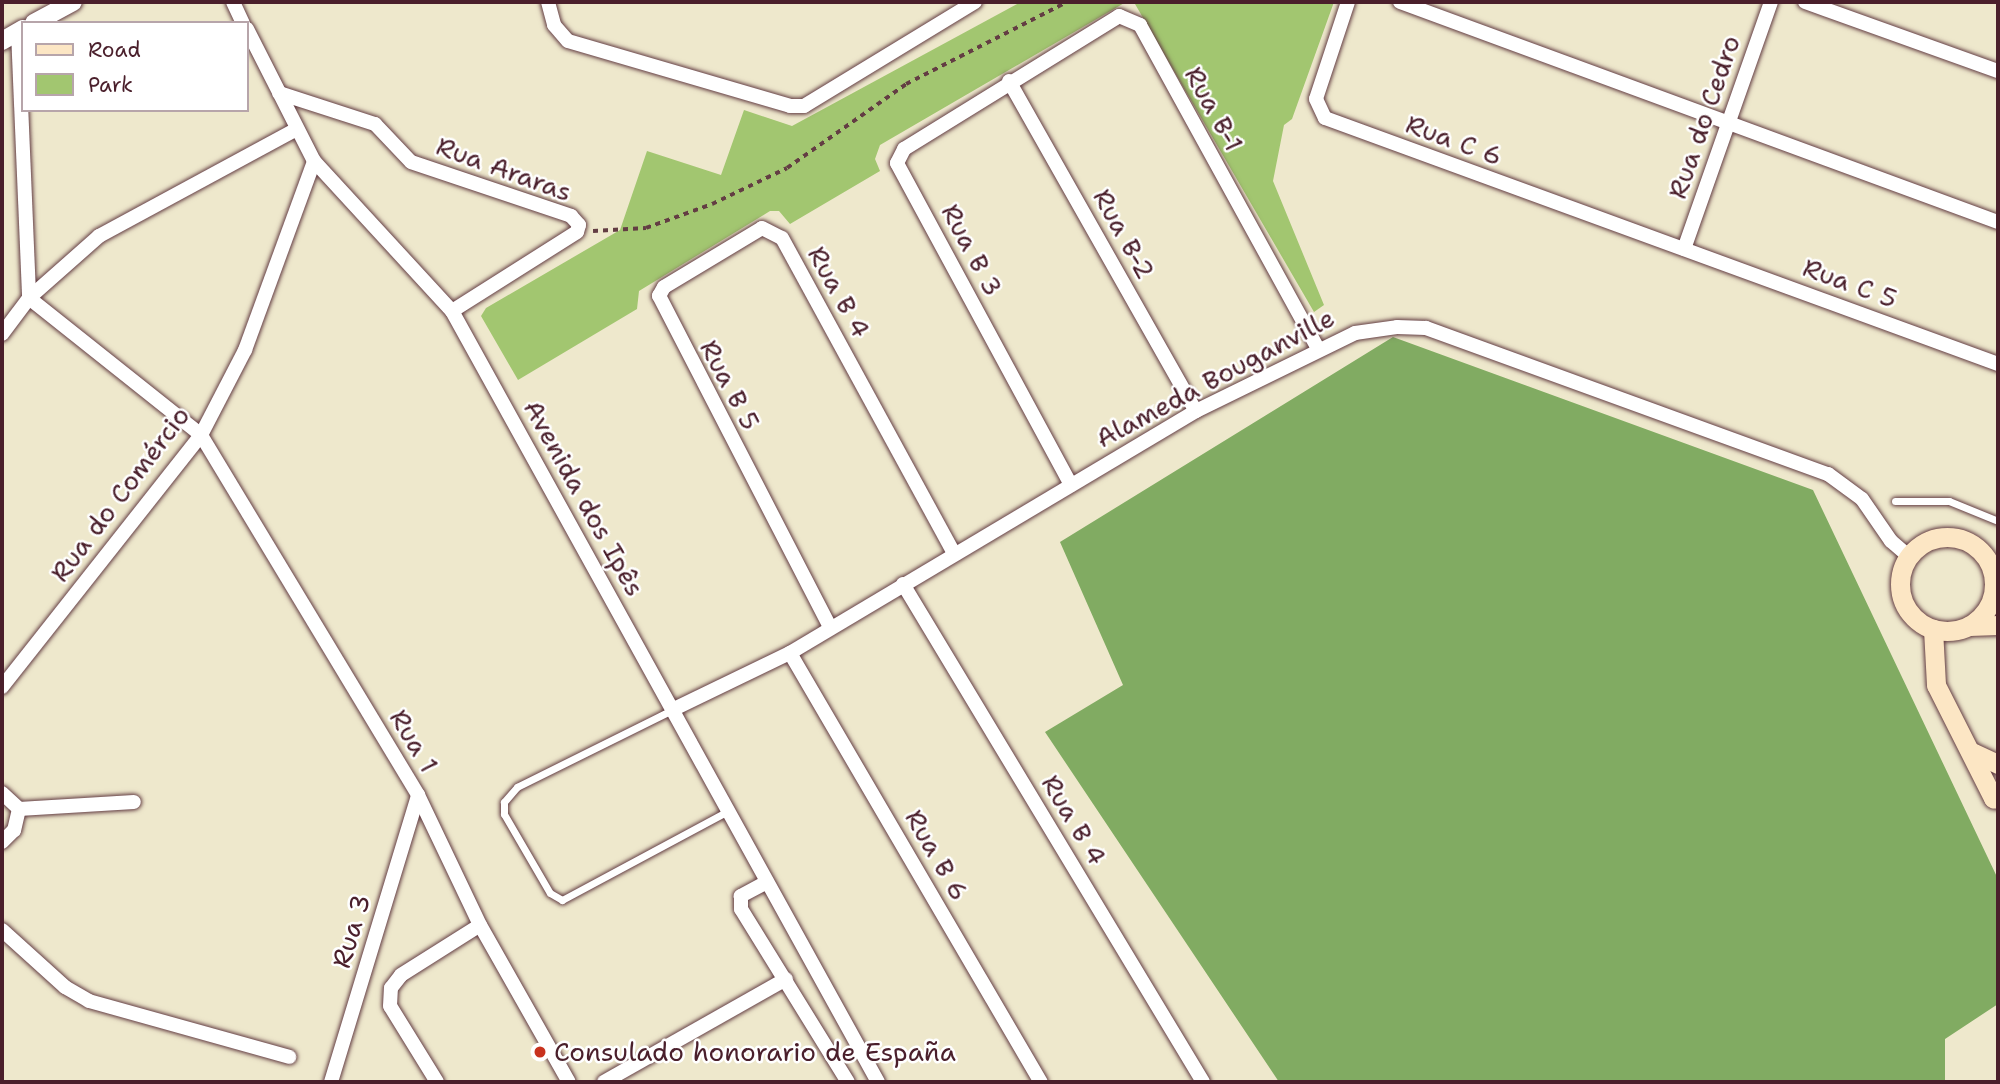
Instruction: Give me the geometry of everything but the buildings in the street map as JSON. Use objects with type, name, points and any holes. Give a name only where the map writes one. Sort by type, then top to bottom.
[{"type":"main road","points":[[1969,626],[1984,614],[1996,589],[1994,561],[1977,547],[1942,536],[1924,541],[1908,556],[1899,588],[1904,606],[1916,621],[1933,629],[1951,631],[1969,626],[1998,625]]},
{"type":"main road","points":[[1933,629],[1936,685],[1997,801]]},
{"type":"main road","points":[[1972,752],[1998,764]]},
{"type":"street","points":[[38,21],[73,2]]},
{"type":"street","points":[[233,2],[242,21]]},
{"type":"street","points":[[548,2],[554,25],[568,41],[790,106],[804,106],[974,4]]},
{"type":"street","name":"Rua C 6","points":[[1348,2],[1316,99],[1325,118],[1684,249]]},
{"type":"street","points":[[1400,2],[1998,222]]},
{"type":"street","name":"Rua do Cedro","points":[[1684,249],[1771,2]]},
{"type":"street","points":[[1804,2],[1998,71]]},
{"type":"street","name":"Rua B-1","points":[[1009,81],[1119,16],[1133,19],[1318,349]]},
{"type":"street","name":"Avenida dos Ipês","points":[[248,31],[314,161],[452,311],[674,709]]},
{"type":"street","points":[[14,34],[29,298],[201,435]]},
{"type":"street","name":"Rua B-2","points":[[1009,81],[1196,411]]},
{"type":"street","name":"Rua B 3","points":[[1009,81],[904,149],[897,163],[1071,485]]},
{"type":"street","name":"Rua Araras","points":[[279,93],[375,124],[411,162],[571,216],[579,225],[576,232],[452,311]]},
{"type":"street","points":[[2,334],[29,298],[99,236],[298,129]]},
{"type":"street","name":"Rua do Comércio","points":[[2,687],[201,435],[245,350],[314,161]]},
{"type":"street","name":"Rua B 5","points":[[782,238],[762,228],[664,287],[659,296],[830,627]]},
{"type":"street","name":"Rua B 4","points":[[782,238],[954,554]]},
{"type":"street","name":"Rua C 5","points":[[1684,249],[1998,364]]},
{"type":"street","name":"Alameda Bouganville","points":[[674,709],[790,653],[1196,411],[1355,333],[1426,328],[1828,474],[1862,499],[1891,541],[1908,556]]},
{"type":"street","name":"Rua 1","points":[[201,435],[418,794],[480,925],[569,1082]]},
{"type":"street","name":"Rua B 4","points":[[903,584],[1203,1082]]},
{"type":"street","name":"Rua B 6","points":[[790,653],[1041,1082]]},
{"type":"street","points":[[674,709],[878,1082]]},
{"type":"street","points":[[2,793],[19,809],[134,802]]},
{"type":"street","name":"Rua 3","points":[[331,1082],[418,794]]},
{"type":"street","points":[[2,842],[14,830],[19,809]]},
{"type":"street","points":[[767,882],[743,894],[739,903],[848,1082]]},
{"type":"street","points":[[437,1082],[390,1006],[391,988],[401,975],[480,925]]},
{"type":"street","points":[[2,930],[65,987],[89,1000],[289,1057]]},
{"type":"street","points":[[604,1082],[786,979]]},
{"type":"lane","points":[[1895,501],[1949,501],[1998,521]]},
{"type":"lane","points":[[674,709],[517,787],[504,802],[504,814],[550,893],[562,900],[728,811]]},
{"type":"path","points":[[576,232],[646,228],[712,204],[787,168],[906,85],[1067,2]]},
{"type":"green space","points":[[1021,2],[1126,2],[880,145],[875,159],[880,171],[790,224],[779,211],[770,211],[639,291],[637,309],[518,380],[481,316],[486,308],[620,230],[647,151],[721,175],[744,110],[792,126]]},
{"type":"green space","points":[[1126,2],[1334,2],[1292,119],[1284,125],[1273,181],[1324,305],[1314,312],[1135,4]]},
{"type":"green space","points":[[1393,337],[1813,490],[1998,879],[1998,1004],[1945,1039],[1945,1082],[1279,1082],[1045,732],[1123,685],[1060,542]]},
{"type":"place","name":"Consulado honorario de España","points":[[540,1052]]}]
